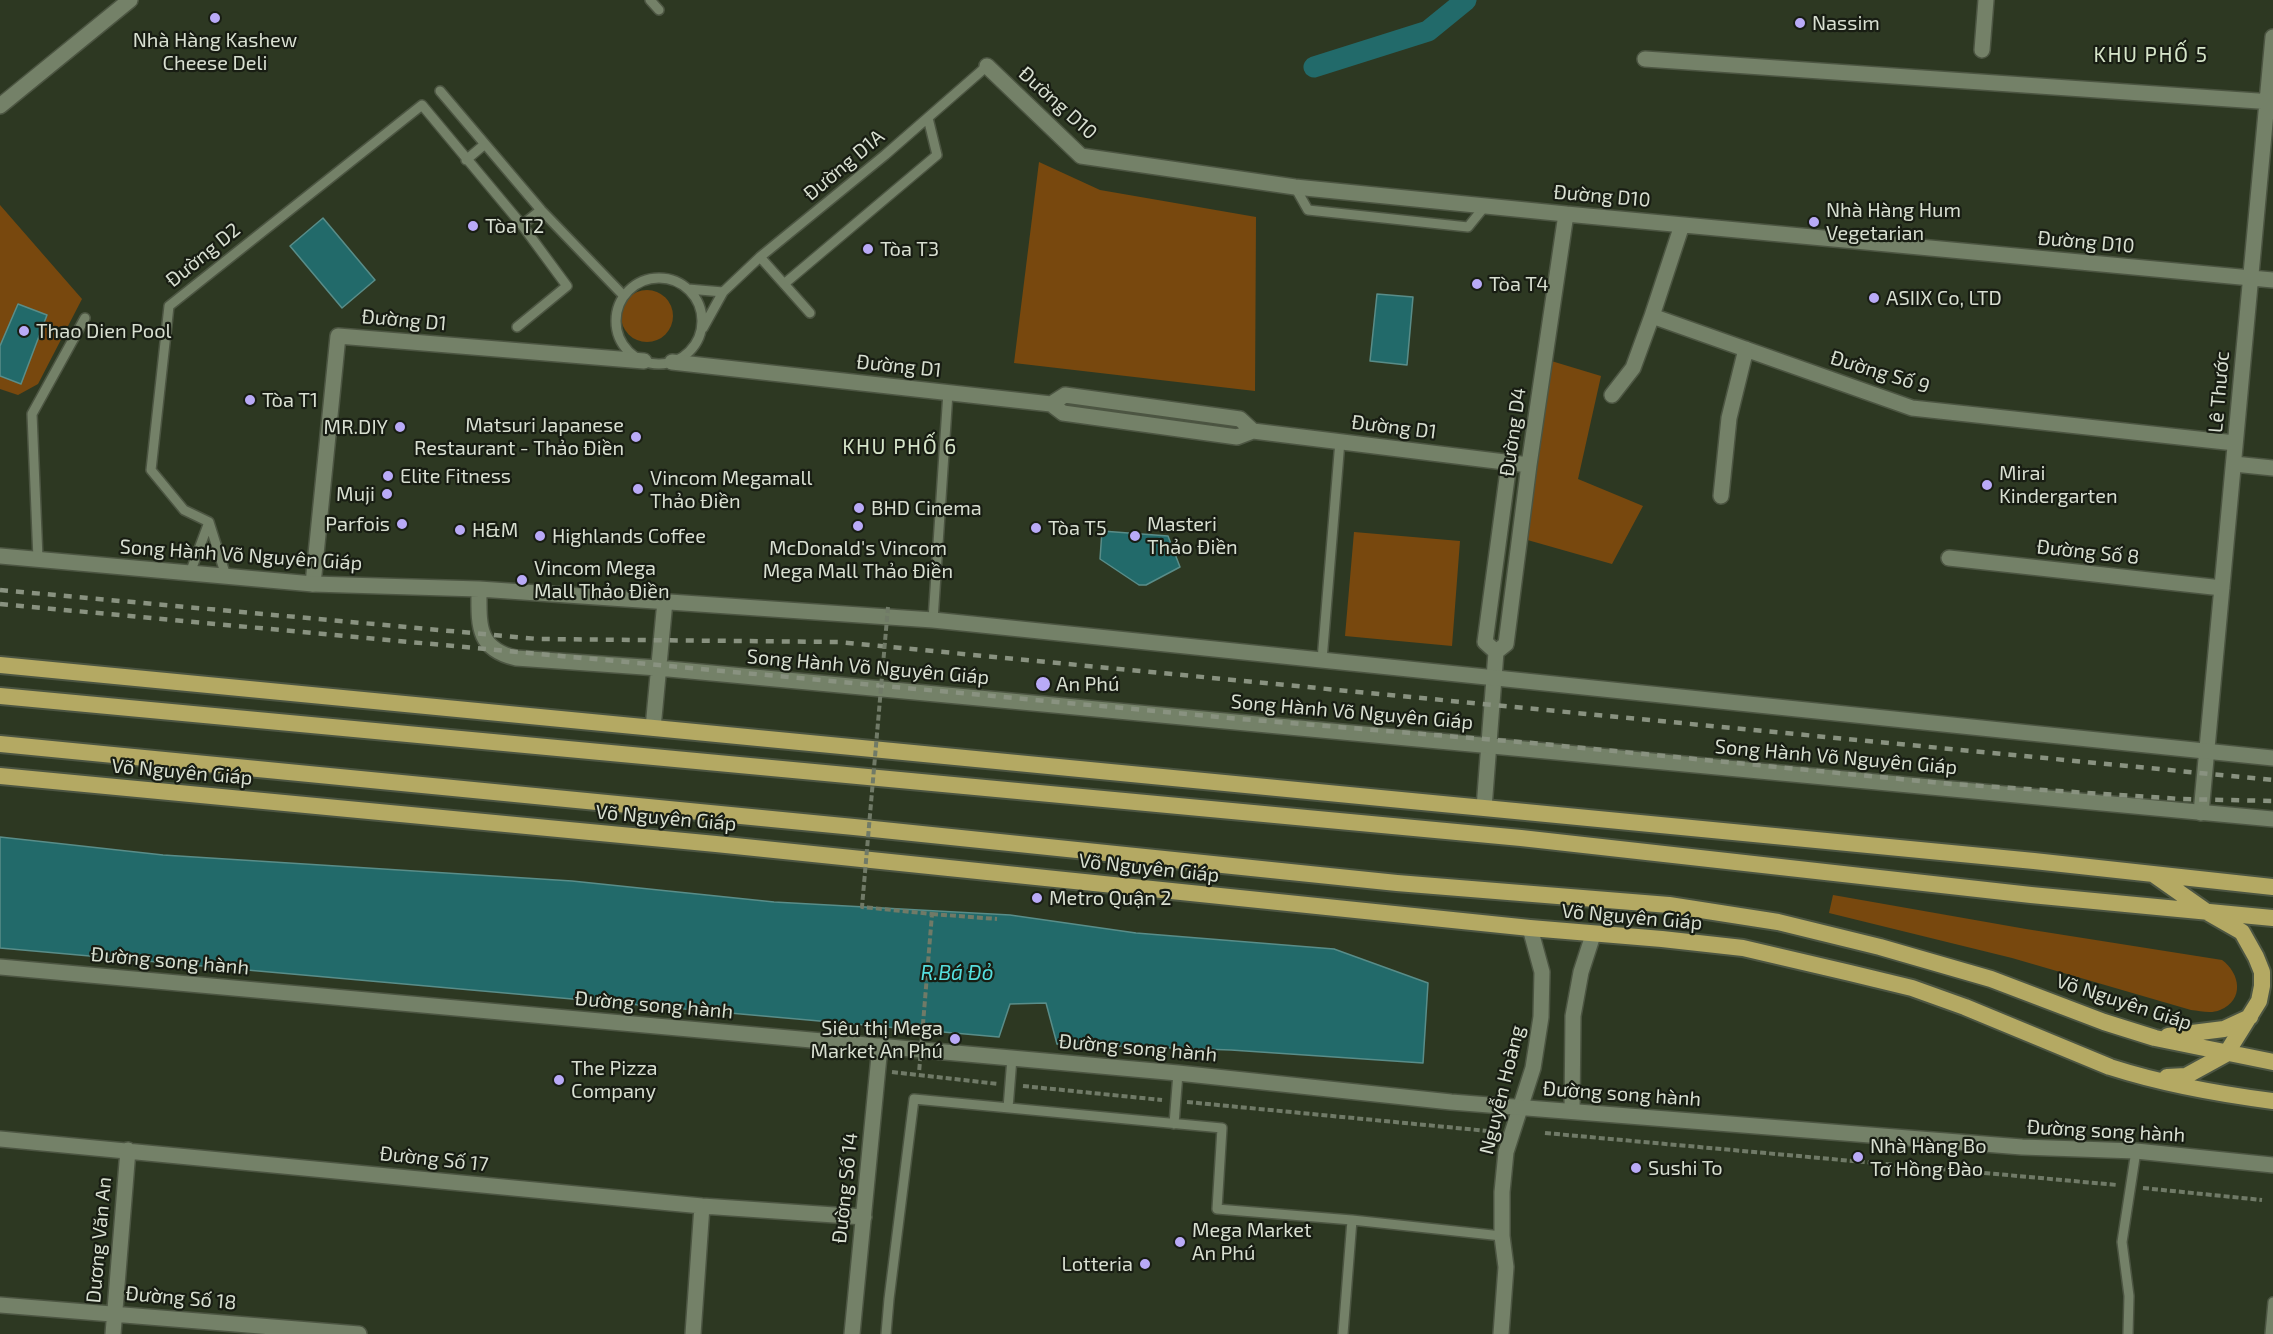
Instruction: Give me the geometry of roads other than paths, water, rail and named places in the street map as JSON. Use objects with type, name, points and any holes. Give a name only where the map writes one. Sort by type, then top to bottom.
[{"type":"highway","points":[[0,665],[2273,886]]},
{"type":"highway","points":[[0,696],[1521,837],[2031,895],[2273,918]]},
{"type":"highway","name":"Võ Nguyên Giáp","points":[[0,744],[854,827],[1397,883],[1670,905],[1778,922],[1880,947],[1991,979],[2104,1022],[2155,1038],[2273,1062]]},
{"type":"highway","name":"Võ Nguyên Giáp","points":[[0,776],[716,844],[1743,948],[1912,988],[1965,1007],[2110,1067],[2148,1079],[2226,1095],[2273,1101]]},
{"type":"highway","points":[[2148,1079],[2186,1076],[2226,1054],[2259,1001],[2262,986],[2262,972],[2242,932],[2207,912],[2152,874]]},
{"type":"highway","points":[[2155,1038],[2224,1029],[2251,1016]]},
{"type":"street","points":[[0,106],[130,0]]},
{"type":"street","points":[[1982,50],[1986,0]]},
{"type":"street","name":"Lê Thước","points":[[2202,813],[2235,443],[2270,102],[2273,37]]},
{"type":"street","points":[[1645,59],[2270,102]]},
{"type":"street","name":"Đường D10","points":[[987,66],[1081,156],[1295,187],[2273,280]]},
{"type":"street","name":"Đường D4","points":[[1484,808],[1496,652],[1506,644],[1529,465],[1566,214]]},
{"type":"street","points":[[1612,395],[1633,368],[1682,225]]},
{"type":"street","name":"Đường Số 9","points":[[1652,316],[1912,408],[2235,443]]},
{"type":"street","name":"Đường D1","points":[[313,584],[338,336],[644,362]]},
{"type":"street","points":[[1721,496],[1729,418],[1746,349]]},
{"type":"street","name":"Đường D1","points":[[672,362],[1051,404],[1065,395],[1240,419],[1253,431],[1529,465]]},
{"type":"street","name":"Đường D4","points":[[1496,652],[1485,642],[1509,463]]},
{"type":"street","points":[[2234,464],[2273,468]]},
{"type":"street","name":"Song Hành Võ Nguyên Giáp","points":[[0,556],[313,584],[479,589],[933,620],[2273,758]]},
{"type":"street","name":"Đường Số 8","points":[[1949,558],[2222,588]]},
{"type":"street","points":[[1492,588],[1513,591]]},
{"type":"street","name":"Song Hành Võ Nguyên Giáp","points":[[479,589],[478,625],[480,633],[494,649],[506,656],[2273,819]]},
{"type":"street","points":[[653,728],[664,602]]},
{"type":"street","name":"Nguyễn Hoàng","points":[[1501,1334],[1506,1267],[1502,1236],[1506,1152],[1536,1055],[1543,994],[1542,972],[1530,928]]},
{"type":"street","points":[[1572,1111],[1573,1016],[1581,972],[1593,934]]},
{"type":"street","name":"Đường song hành","points":[[0,967],[1178,1073],[1452,1102],[2022,1147],[2136,1151],[2273,1165]]},
{"type":"street","name":"Đường Số 14","points":[[852,1334],[880,1046]]},
{"type":"street","name":"Đường Số 17","points":[[0,1139],[702,1206],[864,1217]]},
{"type":"street","name":"Dương Văn An","points":[[113,1334],[128,1150]]},
{"type":"street","points":[[693,1334],[702,1206]]},
{"type":"street","name":"Đường Số 18","points":[[0,1305],[359,1334]]},
{"type":"lane","points":[[650,0],[659,10]]},
{"type":"lane","name":"Đường D1A","points":[[701,333],[723,292],[760,257],[928,118],[987,66]]},
{"type":"lane","points":[[440,91],[541,210],[623,295]]},
{"type":"lane","name":"Đường D2","points":[[209,522],[184,510],[151,470],[169,306],[422,105],[466,160]]},
{"type":"lane","points":[[784,284],[936,155],[928,118]]},
{"type":"lane","points":[[485,144],[466,160],[522,225],[567,285],[517,327]]},
{"type":"lane","points":[[1295,187],[1308,210],[1468,227],[1485,206]]},
{"type":"lane","points":[[522,225],[541,210]]},
{"type":"lane","points":[[760,257],[810,313]]},
{"type":"lane","points":[[654,277],[672,280],[688,289],[696,298],[703,321],[701,333],[694,346],[684,356],[672,362],[655,364],[632,356],[622,346],[616,333],[617,307],[623,295],[642,280],[654,277]]},
{"type":"lane","points":[[688,289],[723,292]]},
{"type":"lane","points":[[39,560],[32,414],[85,318]]},
{"type":"lane","points":[[933,620],[948,392]]},
{"type":"lane","points":[[1322,660],[1340,441]]},
{"type":"lane","points":[[190,573],[209,522]]},
{"type":"lane","points":[[209,522],[226,576]]},
{"type":"lane","points":[[1008,1108],[1012,1058]]},
{"type":"lane","points":[[1174,1124],[1178,1073]]},
{"type":"lane","points":[[886,1334],[914,1099],[1222,1128],[1216,1209],[1352,1220],[1502,1236]]},
{"type":"lane","points":[[2128,1334],[2130,1296],[2122,1242],[2136,1151]]},
{"type":"lane","points":[[1343,1334],[1352,1220]]},
{"type":"lane","points":[[2270,1334],[2273,1302]]},
{"type":"water","points":[[323,218],[375,280],[342,308],[290,246]]},
{"type":"water","points":[[1377,294],[1413,297],[1407,365],[1370,361]]},
{"type":"water","name":"Thao Dien Pool","points":[[18,304],[47,315],[21,384],[0,376],[0,346]]},
{"type":"water","points":[[1102,531],[1168,536],[1180,567],[1146,585],[1139,585],[1100,559]]},
{"type":"water","name":"R.Bá Đỏ","points":[[0,837],[163,855],[572,881],[774,902],[1010,915],[1136,933],[1334,949],[1428,983],[1423,1063],[1231,1050],[1057,1044],[1046,1003],[1010,1004],[999,1037],[0,948]]},
{"type":"waterway","points":[[1314,67],[1428,31],[1466,0]]},
{"type":"railway","points":[[0,590],[538,639],[839,642],[2273,780]]},
{"type":"railway","points":[[0,604],[1241,719],[1532,743],[1951,784],[2181,799],[2273,801]]},
{"type":"place","name":"Nhà Hàng Kashew Cheese Deli","points":[[215,18]]},
{"type":"place","name":"Nassim","points":[[1800,23]]},
{"type":"place","name":"Nhà Hàng Hum Vegetarian","points":[[1814,222]]},
{"type":"place","name":"Tòa T2","points":[[473,226]]},
{"type":"place","name":"Tòa T3","points":[[868,249]]},
{"type":"place","name":"Tòa T4","points":[[1477,284]]},
{"type":"place","name":"ASIIX Co, LTD","points":[[1874,298]]},
{"type":"place","name":"Thao Dien Pool","points":[[24,331]]},
{"type":"place","name":"Tòa T1","points":[[250,400]]},
{"type":"place","name":"MR.DIY","points":[[400,427]]},
{"type":"place","name":"Matsuri Japanese Restaurant - Thảo Điền","points":[[636,437]]},
{"type":"place","name":"Elite Fitness","points":[[388,476]]},
{"type":"place","name":"Mirai Kindergarten","points":[[1987,485]]},
{"type":"place","name":"Vincom Megamall Thảo Điền","points":[[638,489]]},
{"type":"place","name":"Muji","points":[[387,494]]},
{"type":"place","name":"BHD Cinema","points":[[859,508]]},
{"type":"place","name":"Parfois","points":[[402,524]]},
{"type":"place","name":"McDonald's Vincom Mega Mall Thảo Điền","points":[[858,526]]},
{"type":"place","name":"Tòa T5","points":[[1036,528]]},
{"type":"place","name":"H&M","points":[[460,530]]},
{"type":"place","name":"Highlands Coffee","points":[[540,536]]},
{"type":"place","name":"Masteri Thảo Điền","points":[[1135,536]]},
{"type":"place","name":"Vincom Mega Mall Thảo Điền","points":[[522,580]]},
{"type":"place","name":"An Phú","points":[[1043,684]]},
{"type":"place","name":"Metro Quận 2","points":[[1037,898]]},
{"type":"place","name":"Siêu thị Mega Market An Phú","points":[[955,1039]]},
{"type":"place","name":"The Pizza Company","points":[[559,1080]]},
{"type":"place","name":"Nhà Hàng Bo Tơ Hồng Đào","points":[[1858,1157]]},
{"type":"place","name":"Sushi To","points":[[1636,1168]]},
{"type":"place","name":"Mega Market An Phú","points":[[1180,1242]]},
{"type":"place","name":"Lotteria","points":[[1145,1264]]},
{"type":"district","name":"KHU PHỐ 5","points":[[2151,55]]},
{"type":"district","name":"KHU PHỐ 6","points":[[900,447]]}]
